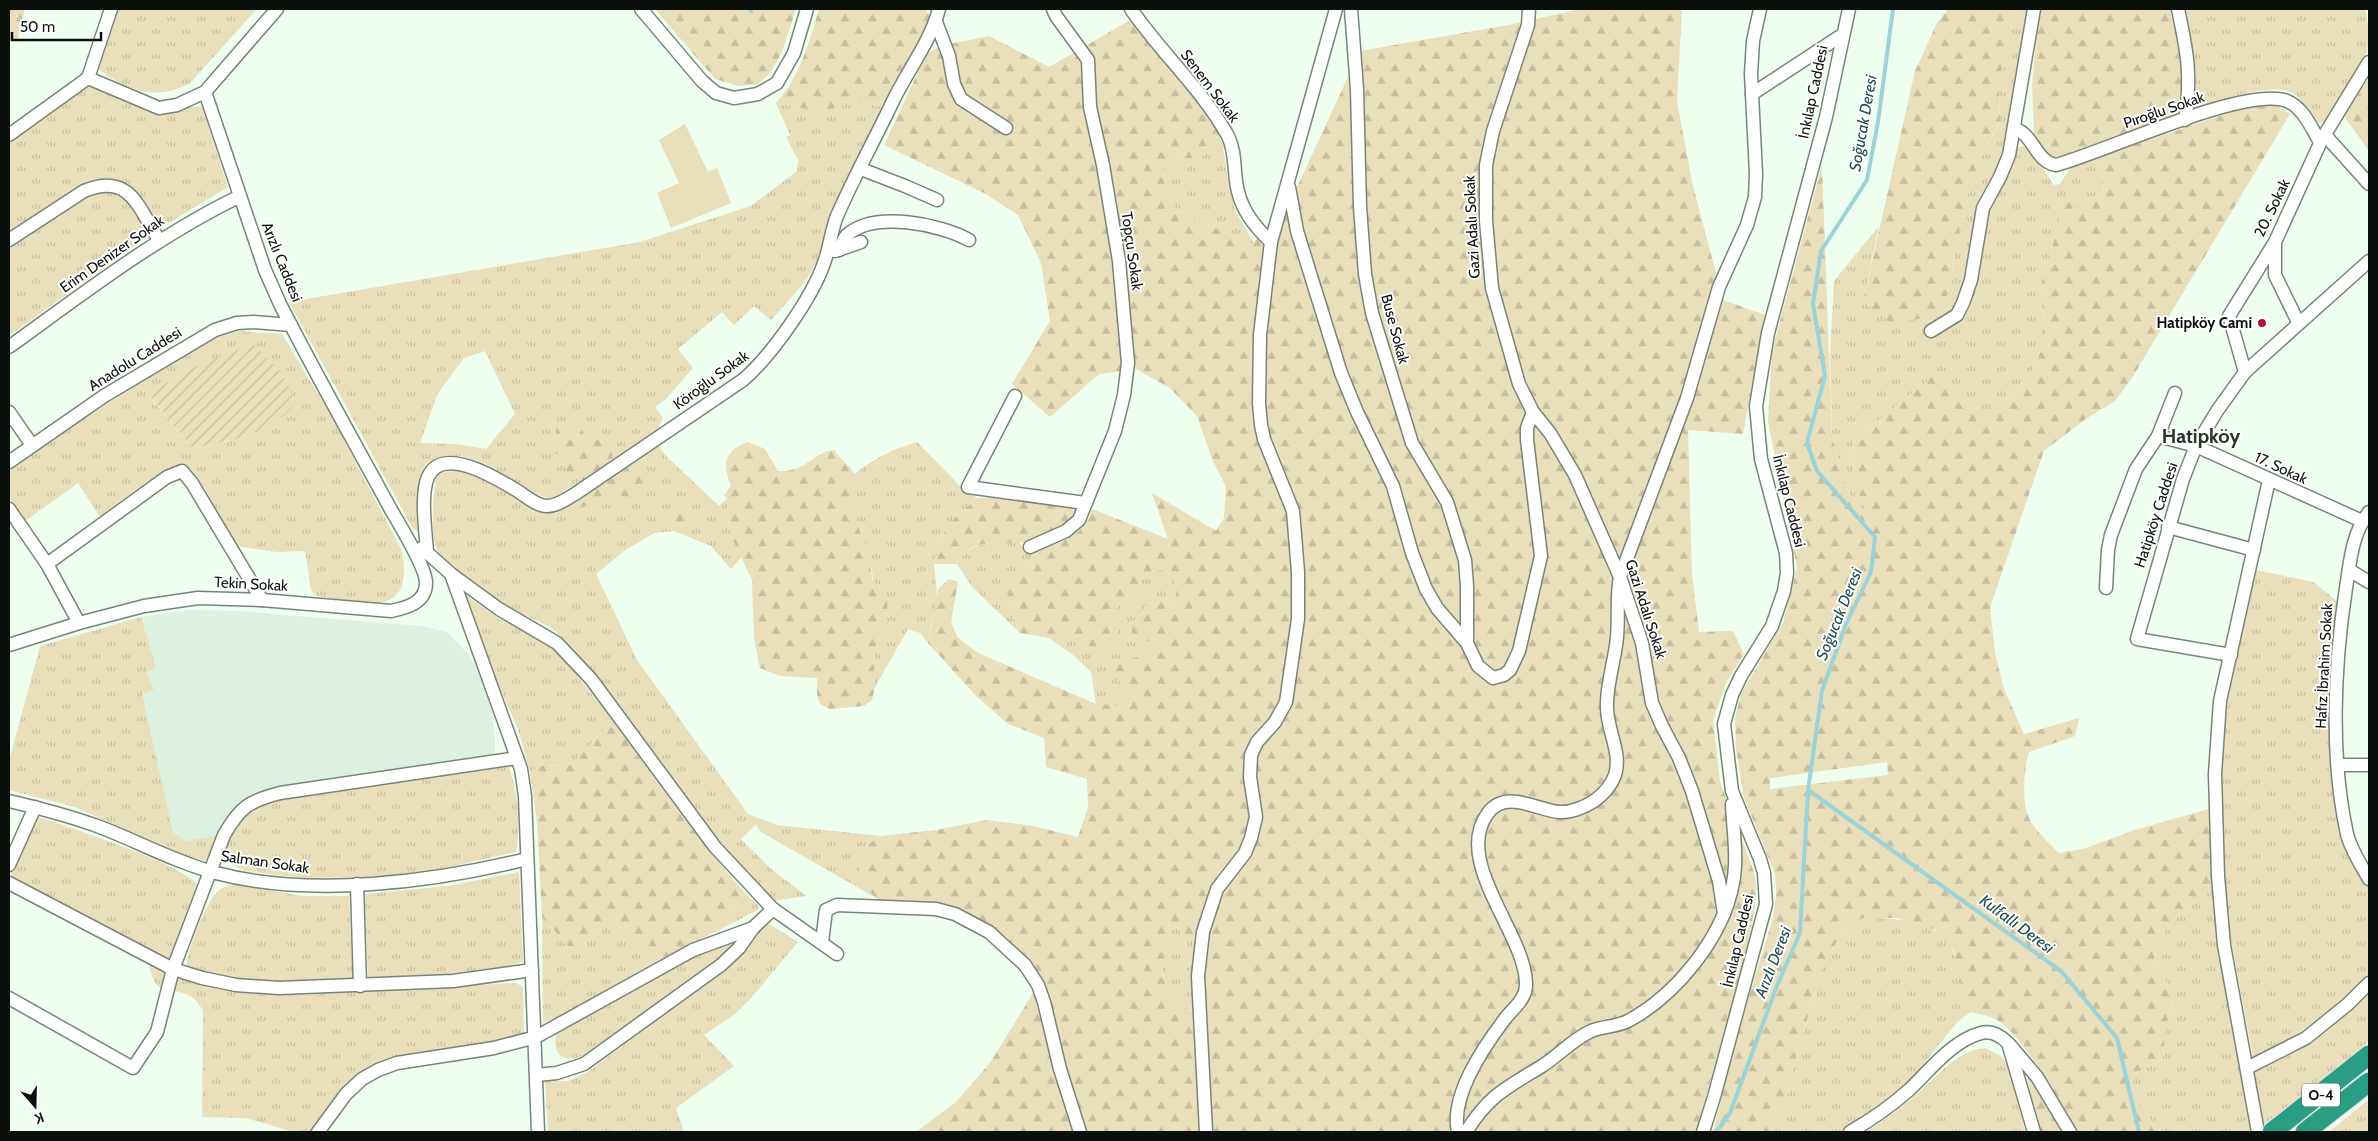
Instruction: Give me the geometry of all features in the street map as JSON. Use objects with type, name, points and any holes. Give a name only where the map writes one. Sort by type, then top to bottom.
[{"type":"highway","name":"O-4","points":[[2272,1132],[2369,1055]]},
{"type":"highway","name":"O-4","points":[[2305,1132],[2369,1082]]},
{"type":"street","points":[[9,135],[88,78],[111,9]]},
{"type":"street","points":[[88,78],[159,108],[177,105],[205,92],[277,9]]},
{"type":"street","points":[[641,9],[709,88],[716,93],[734,98],[758,94],[777,83],[786,71],[794,53],[807,9]]},
{"type":"street","name":"Köroğlu Sokak","points":[[428,553],[425,488],[428,477],[434,469],[452,463],[467,465],[482,470],[539,504],[553,505],[564,501],[743,380],[756,369],[781,337],[833,251],[836,219],[900,87],[936,22],[939,9]]},
{"type":"street","name":"Topçu Sokak","points":[[1030,547],[1072,526],[1079,520],[1084,503],[1115,431],[1127,378],[1127,348],[1118,261],[1103,165],[1090,107],[1088,60],[1053,9]]},
{"type":"street","name":"Senem Sokak","points":[[1131,9],[1162,49],[1188,78],[1219,121],[1232,146],[1238,191],[1245,210],[1258,229],[1271,242]]},
{"type":"street","points":[[1206,1132],[1198,985],[1203,932],[1217,889],[1245,853],[1252,838],[1256,817],[1250,777],[1251,755],[1257,742],[1275,722],[1286,702],[1298,619],[1298,572],[1293,511],[1264,439],[1259,403],[1260,335],[1271,242],[1336,9]]},
{"type":"street","name":"Buse Sokak","points":[[1351,9],[1357,89],[1360,216],[1372,313],[1412,443],[1447,502],[1465,560],[1468,586],[1467,643]]},
{"type":"street","name":"Gazi Adalı Sokak","points":[[1530,9],[1528,25],[1492,132],[1486,165],[1484,194],[1488,262],[1492,288],[1514,372],[1533,412],[1550,433],[1575,474],[1620,577],[1644,650],[1652,703],[1679,758],[1692,791],[1719,881],[1724,914]]},
{"type":"street","points":[[1458,1132],[1456,1118],[1458,1106],[1475,1064],[1493,1035],[1522,999],[1526,984],[1522,963],[1499,913],[1482,867],[1479,850],[1481,828],[1489,812],[1501,804],[1515,801],[1555,811],[1573,810],[1589,804],[1602,795],[1611,784],[1617,764],[1608,719],[1607,701],[1617,636],[1617,596],[1620,577],[1687,398],[1718,287],[1747,225],[1755,197],[1756,174],[1751,58],[1760,9]]},
{"type":"street","name":"İnkılap Caddesi","points":[[1703,1132],[1766,904],[1765,882],[1760,859],[1732,791],[1724,730],[1727,708],[1741,676],[1775,620],[1780,608],[1787,573],[1786,553],[1761,459],[1756,406],[1758,385],[1768,333],[1826,116],[1849,9]]},
{"type":"street","points":[[1931,331],[1957,315],[1971,280],[1983,208],[2010,155],[2016,129],[2034,9]]},
{"type":"street","points":[[2178,9],[2187,51],[2190,85],[2185,120]]},
{"type":"street","points":[[936,22],[949,56],[954,84],[961,99],[1006,128]]},
{"type":"street","points":[[1752,94],[1842,35]]},
{"type":"street","name":"20. Sokak","points":[[2244,372],[2229,316],[2275,242],[2322,139],[2369,62]]},
{"type":"street","name":"Arızlı Caddesi","points":[[205,92],[265,270],[291,326],[403,532]]},
{"type":"street","name":"Pıroğlu Sokak","points":[[2016,129],[2027,136],[2043,160],[2056,165],[2233,104],[2262,99],[2280,99],[2295,106],[2322,139],[2369,184]]},
{"type":"street","points":[[861,169],[937,200]]},
{"type":"street","points":[[9,240],[84,190],[98,185],[113,184],[123,188],[132,197],[159,240]]},
{"type":"street","points":[[1288,184],[1297,231],[1349,395],[1393,486],[1412,553],[1426,589],[1437,608],[1467,643],[1478,666],[1493,678],[1510,670],[1519,651],[1541,556],[1527,440],[1527,428],[1533,412]]},
{"type":"street","name":"Erim Denizer Sokak","points":[[9,347],[159,240],[240,196]]},
{"type":"street","points":[[833,251],[853,231],[874,224],[916,222],[940,227],[969,240]]},
{"type":"street","points":[[833,251],[861,242]]},
{"type":"street","points":[[2275,242],[2275,275],[2298,322]]},
{"type":"street","name":"Hatipköy Caddesi","points":[[2231,655],[2137,639],[2168,527],[2196,446],[2244,372],[2369,260]]},
{"type":"street","name":"Anadolu Caddesi","points":[[9,462],[104,396],[215,330],[237,323],[253,322],[291,326]]},
{"type":"street","points":[[2106,588],[2108,550],[2111,535],[2136,469],[2158,436],[2174,393]]},
{"type":"street","points":[[1015,396],[968,487],[1084,503]]},
{"type":"street","points":[[9,412],[32,445]]},
{"type":"street","name":"17. Sokak","points":[[2158,436],[2196,446],[2268,480],[2366,517]]},
{"type":"street","points":[[47,564],[168,477],[182,471],[192,483],[262,600]]},
{"type":"street","points":[[2258,1132],[2224,945],[2215,774],[2220,701],[2268,480]]},
{"type":"street","points":[[9,509],[47,564],[79,623]]},
{"type":"street","name":"Hafız İbrahim Sokak","points":[[2366,517],[2353,548],[2341,622],[2336,687],[2336,738],[2347,835],[2359,863],[2369,879]]},
{"type":"street","points":[[2168,527],[2254,550]]},
{"type":"street","points":[[403,532],[451,574],[499,609],[543,633],[557,643],[591,679],[715,847],[773,909],[837,954]]},
{"type":"street","name":"Tekin Sokak","points":[[9,645],[79,623],[144,606],[181,600],[227,598],[391,610],[414,605],[424,592],[426,584],[424,575],[403,532]]},
{"type":"street","points":[[2349,570],[2369,582]]},
{"type":"street","points":[[451,574],[517,758],[525,796],[536,1037],[538,1132]]},
{"type":"street","points":[[9,998],[133,1068],[157,1032],[173,969],[211,871],[234,817],[246,805],[261,798],[280,793],[517,758]]},
{"type":"street","points":[[2339,765],[2369,765]]},
{"type":"street","points":[[1466,1132],[1482,1109],[1497,1093],[1546,1063],[1575,1040],[1591,1031],[1628,1021],[1656,1001],[1692,966],[1718,929],[1734,876],[1732,791]]},
{"type":"street","name":"Salman Sokak","points":[[9,801],[100,827],[170,858],[211,871],[252,879],[309,885],[357,884],[445,876],[527,859]]},
{"type":"street","points":[[9,865],[35,807]]},
{"type":"street","points":[[9,883],[173,969],[202,978],[236,984],[279,988],[453,982],[532,970]]},
{"type":"street","points":[[357,884],[360,986]]},
{"type":"street","points":[[822,942],[826,910],[837,905],[936,909],[963,917],[989,932],[1025,965],[1038,986],[1069,1102],[1080,1132]]},
{"type":"street","points":[[537,1075],[557,1073],[584,1064],[721,965],[739,948],[753,928],[773,909]]},
{"type":"street","points":[[318,1132],[346,1094],[362,1079],[378,1070],[397,1063],[494,1048],[536,1037],[693,950],[753,928]]},
{"type":"street","points":[[2247,1068],[2306,1038],[2336,1014],[2369,983]]},
{"type":"street","points":[[1850,1132],[1886,1109],[1946,1055],[1969,1038],[1987,1032],[2002,1036],[2037,1077],[2070,1132]]},
{"type":"street","points":[[2008,1043],[2034,1132]]},
{"type":"shaded area","points":[[188,610],[237,611],[421,626],[447,632],[470,656],[480,676],[492,712],[495,756],[248,798],[235,807],[216,837],[186,841],[173,832],[142,693],[153,690],[147,672],[156,667],[141,617]]},
{"type":"green space","points":[[9,9],[25,9],[17,42],[9,40]]},
{"type":"green space","points":[[116,9],[257,9],[190,83],[178,89],[153,92],[129,87],[96,67]]},
{"type":"green space","points":[[655,9],[796,9],[782,52],[770,73],[758,84],[738,86],[715,79]]},
{"type":"green space","points":[[819,9],[925,9],[930,16],[925,32],[885,107],[846,101],[832,109],[816,111],[776,103],[798,70]]},
{"type":"green space","points":[[1580,9],[1682,9],[1677,101],[1692,182],[1723,300],[1765,315],[1743,434],[1688,430],[1692,575],[1699,632],[1733,631],[1744,654],[1726,683],[1713,720],[1720,782],[1753,869],[1756,883],[1755,907],[1745,956],[1696,1132],[916,1132],[956,1102],[990,1063],[1038,985],[972,921],[886,906],[882,903],[872,894],[861,877],[860,866],[865,846],[881,836],[936,830],[986,820],[1033,826],[1078,837],[1088,807],[1087,779],[1046,767],[1044,738],[1008,724],[976,696],[928,643],[937,603],[938,589],[949,579],[958,582],[951,622],[958,638],[978,653],[1096,704],[1132,706],[1112,666],[1116,659],[1137,657],[1146,652],[1153,644],[1132,633],[1130,625],[1142,613],[1148,603],[1176,601],[1175,577],[1160,569],[1146,575],[1138,585],[1135,595],[1112,611],[1118,635],[1113,646],[1094,652],[1083,637],[1064,633],[1049,638],[1020,633],[1010,609],[1007,592],[1031,562],[1035,552],[1062,541],[1077,532],[1084,526],[1092,509],[1168,539],[1152,493],[1216,531],[1224,518],[1226,487],[1212,459],[1197,416],[1171,389],[1136,369],[1099,374],[1050,417],[1012,384],[1050,321],[1041,263],[1018,215],[984,193],[884,145],[927,53],[944,45],[989,36],[1049,67],[1132,19],[1205,110],[1223,146],[1197,158],[1174,159],[1164,164],[1165,188],[1169,202],[1195,219],[1252,244],[1293,196],[1360,51],[1508,25]],"holes":[[[1170,923],[1189,939],[1203,933],[1199,1014],[1174,1003],[1162,975]]]},
{"type":"green space","points":[[1948,9],[2014,9],[1999,83],[2000,123],[1984,149],[1968,194],[1954,253],[1951,287],[1941,307],[1928,317],[1892,324],[1863,302],[1915,71],[1937,23]]},
{"type":"green space","points":[[2014,9],[2028,9],[2010,113],[2007,143],[1997,170],[1981,195],[1968,270],[1955,323],[1984,221],[2012,163],[2017,147],[2024,146],[2036,158],[2054,185],[2060,184],[2071,167],[2101,156],[2104,196],[2060,204],[2052,250],[2042,280],[2044,322],[2038,362],[2001,412],[1963,408],[1921,386],[1870,427],[1854,423],[1853,476],[1875,537],[1848,490],[1832,437],[1830,354],[1834,281],[1879,226],[1863,302],[1951,287],[1954,253],[1968,194],[1984,149],[2000,124],[1999,83]]},
{"type":"green space","points":[[2039,9],[2173,9],[2183,70],[2179,115],[2078,152],[2061,157],[2051,156],[2043,149],[2034,135],[2032,84]]},
{"type":"green space","points":[[2185,9],[2365,9],[2369,40],[2364,61],[2352,84],[2324,122],[2319,123],[2295,94],[2281,90],[2256,91],[2195,110],[2196,74]]},
{"type":"green space","points":[[2369,78],[2369,151],[2344,116]]},
{"type":"green space","points":[[87,85],[157,114],[196,106],[202,107],[228,187],[159,229],[146,206],[132,188],[114,179],[87,181],[9,234],[9,140]]},
{"type":"green space","points":[[846,101],[885,107],[839,199],[826,229],[819,258],[805,282],[771,320],[754,306],[734,325],[722,312],[678,349],[693,368],[666,399],[655,407],[663,418],[656,433],[613,460],[612,444],[562,455],[569,460],[567,471],[581,481],[550,499],[536,494],[483,463],[469,458],[455,456],[439,458],[428,462],[424,467],[419,482],[418,532],[412,527],[289,302],[640,242],[751,206],[797,171],[798,160],[786,137],[790,135],[776,103],[812,110],[837,106]],"holes":[[[485,351],[515,414],[486,449],[456,444],[420,443],[438,393],[464,358]]]},
{"type":"green space","points":[[2263,105],[2278,106],[2290,114],[2132,378],[2115,401],[2087,418],[2044,451],[1990,607],[1995,653],[2004,689],[2024,734],[2079,718],[2075,736],[2029,752],[2026,766],[2024,791],[2025,806],[2029,819],[2059,853],[2083,849],[2135,830],[2209,809],[2213,887],[2173,920],[2156,944],[2154,959],[2167,984],[2173,1001],[2166,1026],[2163,1058],[2134,1074],[2131,1096],[2161,1132],[2076,1132],[2040,1069],[2016,1038],[2005,1026],[1993,1018],[1971,1012],[1963,996],[1954,950],[1936,930],[1897,918],[1863,918],[1845,929],[1823,964],[1792,1072],[1786,1103],[1776,1115],[1772,1132],[1713,1132],[1741,1022],[1773,918],[1776,895],[1775,874],[1744,798],[1736,749],[1735,718],[1741,694],[1783,623],[1797,567],[1768,421],[1772,351],[1822,165],[1832,437],[1848,490],[1873,534],[1853,476],[1854,423],[1870,427],[1937,373],[1963,408],[2001,412],[2038,362],[2044,322],[2042,280],[2052,250],[2060,204],[2104,196],[2101,156],[2243,108]],"holes":[[[1887,762],[1888,775],[1770,789],[1770,778]]]},
{"type":"green space","points":[[685,124],[708,172],[717,168],[731,203],[671,228],[657,193],[679,183],[659,140]]},
{"type":"green space","points":[[1223,146],[1228,181],[1236,213],[1254,242],[1252,244],[1183,213],[1174,207],[1167,198],[1164,164],[1174,159],[1197,158]]},
{"type":"green space","points":[[105,189],[125,197],[149,235],[9,336],[9,249],[91,193]]},
{"type":"green space","points":[[239,331],[282,334],[333,419],[402,551],[404,574],[401,589],[393,598],[381,602],[367,603],[316,596],[311,589],[305,551],[277,552],[236,546],[205,489],[189,467],[167,472],[142,485],[100,517],[78,483],[24,522],[11,498],[9,471],[82,420],[206,341]],"holes":[[[148,395],[229,441],[193,449]]]},
{"type":"green space","points":[[253,344],[273,364],[284,379],[289,387],[294,405],[284,415],[261,430],[193,449],[148,394],[198,365]]},
{"type":"green space","points":[[575,421],[590,442],[605,438],[612,443],[613,460],[581,481],[566,471],[569,460],[555,453],[556,428]]},
{"type":"green space","points":[[747,442],[765,449],[778,471],[796,469],[820,454],[834,450],[855,474],[850,506],[868,552],[874,589],[887,600],[888,613],[874,653],[875,687],[872,700],[864,706],[830,709],[820,704],[817,694],[817,678],[780,676],[760,668],[754,639],[752,580],[731,536],[727,498],[724,495],[731,486],[726,471],[729,454]]},
{"type":"green space","points":[[917,442],[962,488],[977,498],[946,526],[934,564],[938,603],[930,627],[928,643],[920,633],[908,629],[875,687],[874,653],[888,613],[874,589],[872,570],[850,505],[855,474],[869,463],[884,455]]},
{"type":"green space","points":[[659,446],[666,456],[719,506],[727,498],[731,536],[742,557],[731,569],[711,546],[674,531],[654,533],[624,551],[596,574],[637,660],[748,814],[777,825],[881,836],[865,846],[864,882],[876,898],[761,832],[756,824],[741,839],[770,868],[806,896],[774,901],[732,856],[694,808],[582,658],[552,629],[477,587],[454,569],[437,550],[433,535],[433,502],[437,475],[454,471],[470,473],[485,478],[527,505],[541,511],[557,513]]},
{"type":"green space","points":[[640,459],[652,488],[642,498],[592,503],[570,513],[557,513]]},
{"type":"green space","points":[[977,498],[1026,500],[1075,508],[1075,517],[1034,540],[1019,543],[984,544],[963,555],[957,564],[934,564],[946,526]]},
{"type":"green space","points":[[678,502],[686,504],[689,509],[686,518],[677,527],[670,527],[667,523],[669,514],[673,506]]},
{"type":"green space","points":[[1001,542],[1020,543],[1025,552],[1035,552],[1031,562],[1007,592],[1010,609],[1020,633],[972,587],[957,564],[970,549]]},
{"type":"green space","points":[[1160,569],[1175,577],[1176,601],[1148,603],[1142,613],[1130,625],[1132,633],[1153,644],[1146,652],[1137,657],[1116,659],[1133,706],[1096,705],[1091,672],[1073,655],[1049,638],[1064,633],[1083,637],[1118,635],[1112,611],[1135,595],[1140,581],[1146,575]]},
{"type":"green space","points":[[2256,570],[2313,582],[2337,601],[2331,716],[2354,862],[2369,888],[2369,975],[2315,1022],[2253,1057],[2226,913],[2222,841],[2221,759],[2226,699]]},
{"type":"green space","points":[[465,594],[497,618],[554,647],[613,720],[571,765],[541,766],[530,772],[518,729],[491,668]]},
{"type":"green space","points":[[141,617],[156,667],[147,672],[154,690],[142,693],[173,832],[186,841],[216,836],[206,861],[182,855],[75,807],[9,790],[9,761],[40,646]]},
{"type":"green space","points":[[613,720],[694,831],[746,894],[707,936],[656,961],[610,919],[584,944],[570,948],[542,917],[537,823],[530,772],[541,766],[571,765]]},
{"type":"green space","points":[[508,764],[518,808],[516,852],[423,873],[365,877],[302,878],[247,871],[222,861],[227,842],[235,826],[246,813],[263,803]]},
{"type":"green space","points":[[38,817],[151,858],[191,878],[199,887],[171,960],[168,961],[10,877]]},
{"type":"green space","points":[[519,872],[523,961],[486,972],[466,975],[368,979],[365,894],[448,886]]},
{"type":"green space","points":[[232,884],[303,896],[349,896],[353,980],[271,982],[233,980],[187,969],[189,953],[208,905],[218,891]]},
{"type":"green space","points":[[2213,887],[2217,933],[2251,1131],[2161,1132],[2131,1096],[2134,1074],[2163,1058],[2166,1026],[2173,1002],[2167,984],[2154,959],[2156,944],[2173,920]]},
{"type":"green space","points":[[746,894],[759,906],[758,910],[707,936]]},
{"type":"green space","points":[[542,917],[570,948],[584,944],[610,919],[656,961],[565,1014],[543,1023]]},
{"type":"green space","points":[[1863,918],[1901,920],[1928,927],[1940,933],[1954,953],[1971,1012],[1958,1021],[1906,1086],[1874,1111],[1840,1132],[1772,1132],[1776,1115],[1786,1103],[1792,1072],[1823,964],[1845,929]]},
{"type":"green space","points":[[766,922],[798,942],[735,1014],[704,1035],[734,1066],[676,1108],[684,1132],[548,1132],[545,1081],[568,1081],[588,1072],[731,963]]},
{"type":"green space","points":[[1170,922],[1203,932],[1199,1014],[1174,1003],[1162,975]]},
{"type":"green space","points":[[737,940],[713,964],[582,1056],[569,1058],[560,1055],[556,1045],[557,1032],[692,956]]},
{"type":"green space","points":[[149,964],[171,974],[210,987],[276,993],[352,992],[516,983],[523,987],[524,1035],[468,1047],[403,1056],[381,1062],[361,1073],[346,1085],[328,1108],[313,1132],[294,1132],[246,1118],[202,1117],[203,1010],[192,997],[160,987],[152,976]]},
{"type":"green space","points":[[2369,993],[2369,1041],[2307,1093],[2263,1125],[2253,1073],[2329,1028]]},
{"type":"green space","points":[[1985,1048],[2001,1056],[2010,1067],[2025,1132],[1866,1132],[1910,1100],[1956,1059],[1975,1050]]},
{"type":"green space","points":[[2027,1078],[2032,1078],[2064,1132],[2039,1132]]},
{"type":"green space","points":[[2369,1099],[2369,1132],[2329,1132]]},
{"type":"waterway","name":"Soğucak Deresi","points":[[1716,1132],[1730,1113],[1776,988],[1800,933],[1808,790],[1822,691],[1846,624],[1871,572],[1875,537],[1817,471],[1807,443],[1825,376],[1813,304],[1821,251],[1867,180],[1878,122],[1893,9]]},
{"type":"waterway","name":"Kulfallı Deresi","points":[[1808,790],[2061,971],[2117,1038],[2139,1132]]},
{"type":"place","name":"Hatipköy Cami","points":[[2262,323]]},
{"type":"district","name":"Hatipköy","points":[[2201,436]]},
{"type":"water label","name":"Arızlı Deresi","points":[[1773,962]]}]
